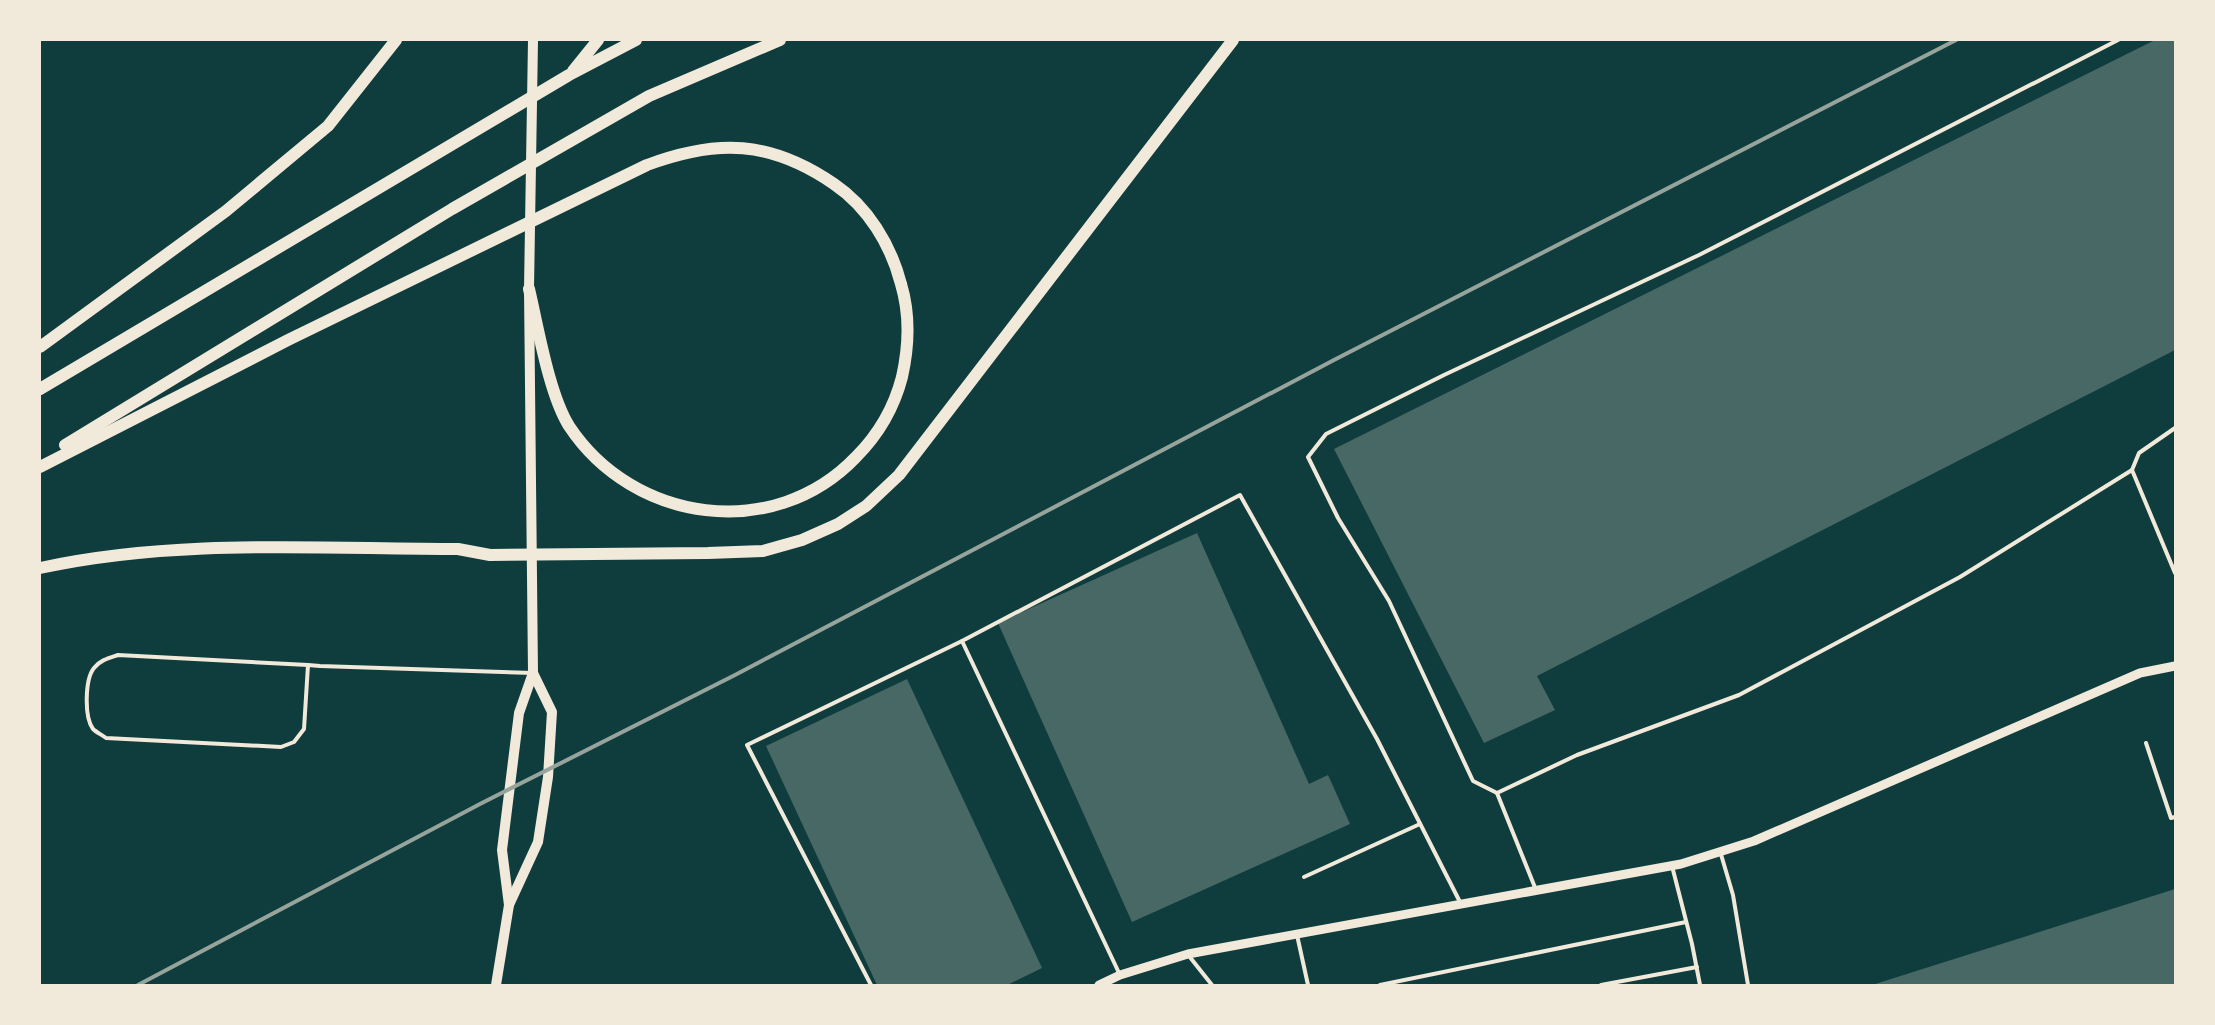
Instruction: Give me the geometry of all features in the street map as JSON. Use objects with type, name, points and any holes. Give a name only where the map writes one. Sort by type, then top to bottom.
[{"type":"highway","points":[[40,347],[226,211],[328,126],[396,40]]},
{"type":"highway","points":[[569,75],[598,40]]},
{"type":"highway","points":[[40,389],[569,75],[636,40]]},
{"type":"highway","points":[[40,461],[452,209],[649,96],[780,40]]},
{"type":"highway","points":[[40,568],[113,555],[170,549],[458,548],[490,555],[708,553],[763,551],[802,540],[838,524],[866,506],[899,475],[1233,40]]},
{"type":"highway","points":[[40,467],[288,340],[647,164],[675,154],[702,148],[732,146],[763,151],[787,158],[816,171],[840,188],[859,206],[886,244],[897,267],[905,297],[908,324],[905,362],[895,399],[881,426],[846,468],[822,486],[794,500],[763,508],[736,512],[713,512],[675,505],[647,495],[618,478],[600,462],[569,425],[548,370],[528,289]]},
{"type":"main road","points":[[509,905],[502,850],[519,713],[533,672],[528,289],[533,40]]},
{"type":"main road","points":[[496,985],[509,905],[538,842],[548,777],[552,712],[533,672]]},
{"type":"street","points":[[1098,985],[1120,975],[1188,954],[1672,866],[1754,841],[2140,674],[2175,666]]},
{"type":"lane","points":[[1536,890],[1497,793],[1473,781],[1389,602],[1338,518],[1308,457],[1326,434],[1444,375],[1699,256],[2118,40]]},
{"type":"lane","points":[[1497,793],[1577,755],[1739,695],[1960,577],[2132,470],[2140,453],[2175,428]]},
{"type":"lane","points":[[2132,470],[2175,573]]},
{"type":"lane","points":[[871,985],[747,745],[962,641],[1240,495],[1377,739],[1461,904]]},
{"type":"lane","points":[[962,641],[1120,975]]},
{"type":"lane","points":[[308,665],[304,729],[294,742],[282,747],[106,738],[93,729],[88,717],[88,679],[94,667],[103,660],[118,655],[308,665],[533,672]]},
{"type":"lane","points":[[2146,743],[2171,818],[2175,817]]},
{"type":"lane","points":[[1304,877],[1420,824]]},
{"type":"lane","points":[[1720,851],[1733,896],[1748,985]]},
{"type":"lane","points":[[1672,866],[1700,985]]},
{"type":"lane","points":[[1380,985],[1686,922]]},
{"type":"lane","points":[[1296,933],[1308,985]]},
{"type":"lane","points":[[1188,954],[1212,985]]},
{"type":"lane","points":[[1600,985],[1697,967]]},
{"type":"building","points":[[2155,40],[2175,40],[2175,350],[1537,676],[1555,710],[1484,743],[1334,449]]},
{"type":"building","points":[[1197,533],[1309,784],[1328,775],[1350,824],[1132,922],[998,623]]},
{"type":"building","points":[[907,679],[1042,968],[1007,985],[877,985],[766,746]]},
{"type":"building","points":[[2175,889],[2175,985],[1872,985]]},
{"type":"railway","points":[[138,985],[480,804],[735,675],[1334,360],[1956,40]]}]
